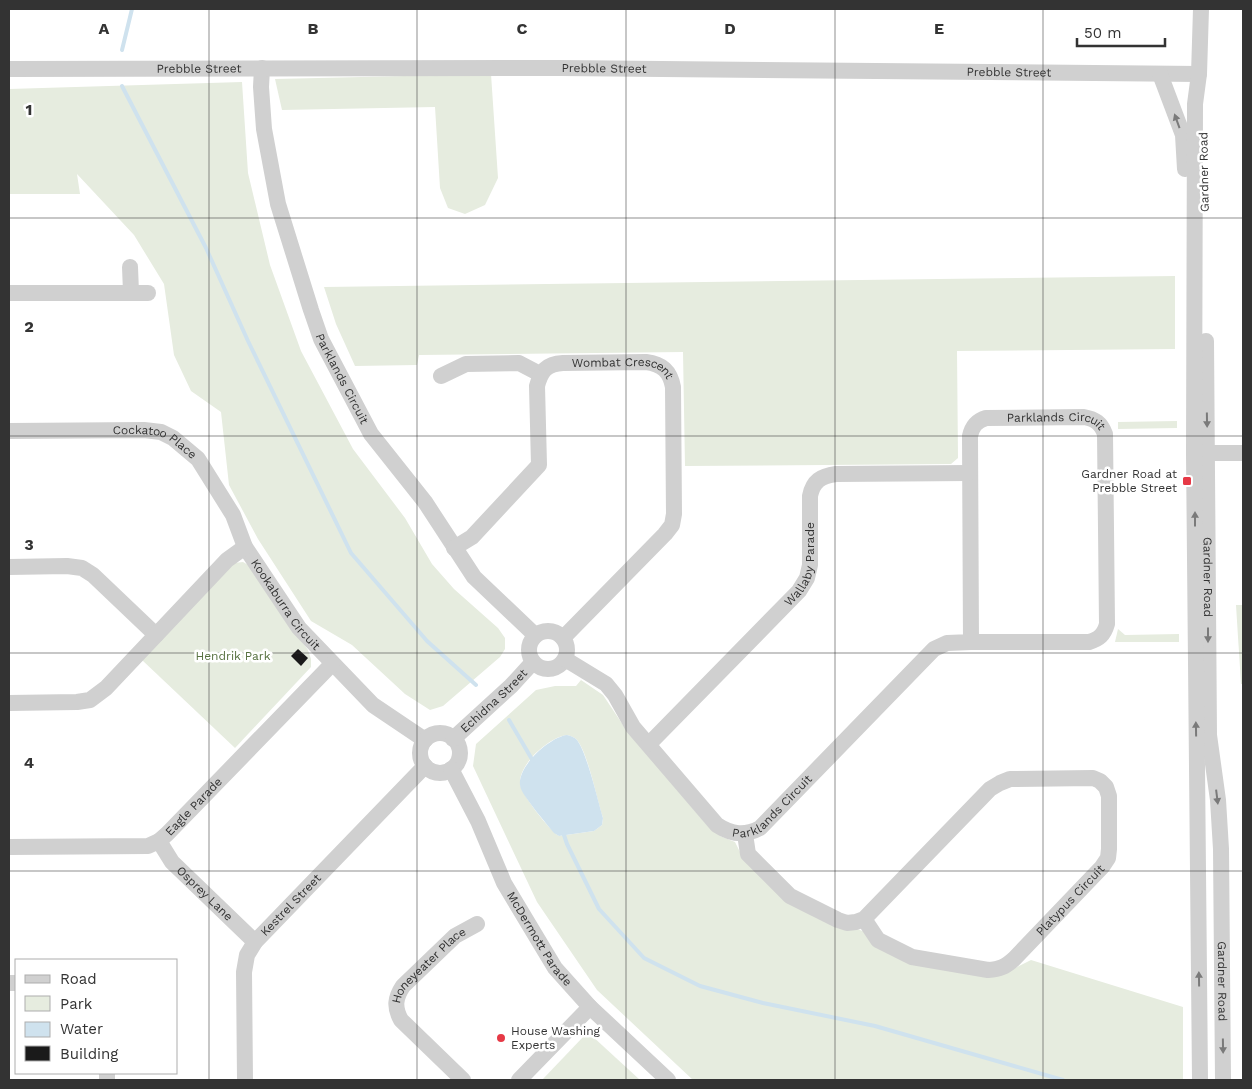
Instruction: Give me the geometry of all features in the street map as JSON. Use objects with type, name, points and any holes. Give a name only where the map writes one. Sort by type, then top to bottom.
[{"type":"street","name":"Gardner Road","points":[[1200,1080],[1194,454],[1195,100],[1199,74],[1201,9]]},
{"type":"street","name":"Parklands Circuit","points":[[262,68],[261,87],[264,129],[278,204],[310,310],[321,339],[371,434],[425,502],[474,577],[535,635]]},
{"type":"street","name":"Prebble Street","points":[[9,69],[560,68],[1199,74]]},
{"type":"street","points":[[1160,74],[1183,135],[1186,189],[1195,220]]},
{"type":"street","name":"Gardner Road","points":[[1199,74],[1204,100],[1209,735],[1218,800],[1221,849],[1223,1080]]},
{"type":"street","points":[[130,267],[131,292]]},
{"type":"street","points":[[9,293],[148,293]]},
{"type":"street","name":"Wombat Crescent","points":[[540,374],[546,368],[555,364],[646,362],[658,364],[667,370],[672,379],[673,387],[674,514],[672,525],[563,638]]},
{"type":"street","points":[[441,376],[466,364],[519,364],[540,374],[537,386],[539,465],[472,536],[454,548]]},
{"type":"street","name":"Parklands Circuit","points":[[565,659],[606,684],[615,695],[634,727],[717,825],[725,831],[745,834],[760,828],[934,649],[947,643],[1088,642],[1098,639],[1104,634],[1107,624],[1105,434],[1102,426],[1092,418],[981,420],[971,430],[969,473],[971,642]]},
{"type":"street","name":"Cockatoo Place","points":[[9,431],[144,430],[161,432],[172,438],[198,459],[233,515],[245,547]]},
{"type":"street","points":[[1207,453],[1243,453]]},
{"type":"street","name":"Wallaby Parade","points":[[649,744],[799,591],[807,578],[810,565],[810,496],[812,488],[820,478],[836,474],[969,473]]},
{"type":"street","name":"Kookaburra Circuit","points":[[9,702],[77,702],[90,700],[106,688],[227,560],[245,547],[299,628],[332,664],[373,705],[425,740]]},
{"type":"street","points":[[9,567],[67,566],[82,568],[93,575],[156,635]]},
{"type":"street","points":[[547,631],[558,634],[563,638],[567,648],[565,659],[556,667],[550,669],[544,669],[533,662],[530,657],[529,646],[535,635],[547,631]]},
{"type":"street","name":"Echidna Street","points":[[453,739],[511,686],[533,662]]},
{"type":"street","name":"Eagle Parade","points":[[9,847],[148,846],[159,840],[332,664]]},
{"type":"street","points":[[434,734],[449,736],[453,739],[460,752],[458,762],[451,770],[440,773],[434,772],[425,766],[422,762],[420,750],[425,740],[434,734]]},
{"type":"street","name":"Kestrel Street","points":[[245,1080],[244,972],[247,955],[256,942],[425,766]]},
{"type":"street","name":"McDermott Parade","points":[[451,770],[478,820],[504,883],[555,968],[590,1007],[661,1078]]},
{"type":"street","name":"Platypus Circuit","points":[[1093,778],[1106,787],[1109,796],[1110,849],[1108,858],[1102,867],[1005,967],[988,970],[912,957],[878,940],[864,919],[990,789],[1000,783],[1010,779],[1093,778]]},
{"type":"street","points":[[745,834],[748,854],[790,896],[847,923],[864,919]]},
{"type":"street","name":"Osprey Lane","points":[[159,840],[172,862],[256,942]]},
{"type":"street","name":"Honeyeater Place","points":[[464,1080],[400,1020],[396,1004],[403,986],[455,936],[477,924]]},
{"type":"street","points":[[520,1080],[590,1007]]},
{"type":"green space","points":[[491,74],[498,178],[485,205],[465,214],[448,208],[440,188],[435,107],[282,110],[275,79]]},
{"type":"green space","points":[[242,82],[248,173],[270,265],[301,351],[353,449],[405,518],[432,564],[454,589],[498,628],[505,638],[505,649],[500,657],[443,706],[430,710],[405,694],[352,645],[311,621],[258,539],[229,485],[221,412],[191,391],[174,355],[164,284],[134,235],[77,174],[80,194],[9,194],[9,89]]},
{"type":"green space","points":[[1175,276],[1175,349],[957,351],[958,458],[951,464],[685,466],[683,352],[419,355],[417,365],[355,366],[336,324],[324,287]]},
{"type":"green space","points":[[1177,421],[1177,428],[1118,429],[1118,422]]},
{"type":"green space","name":"Hendrik Park","points":[[243,562],[250,566],[308,650],[311,667],[235,748],[142,660],[234,563]]},
{"type":"green space","points":[[1236,605],[1243,605],[1243,684],[1241,684]]},
{"type":"green space","points":[[1118,629],[1125,635],[1179,634],[1179,642],[1115,642]]},
{"type":"green space","points":[[581,680],[603,695],[627,731],[707,825],[720,836],[735,842],[742,856],[787,902],[865,932],[876,946],[1013,969],[1031,960],[1183,1007],[1183,1080],[693,1080],[597,990],[537,902],[473,766],[476,744],[536,690],[555,686],[576,686]],"holes":[[[567,735],[577,740],[585,755],[603,818],[602,825],[594,831],[559,836],[536,811],[525,795],[520,783],[524,768],[536,753],[552,741]]]},
{"type":"green space","points":[[591,1035],[640,1080],[542,1080],[584,1036]]},
{"type":"water","points":[[567,735],[576,739],[581,746],[603,818],[602,825],[594,831],[559,836],[554,833],[527,799],[521,789],[520,781],[527,764],[542,748]]},
{"type":"building","points":[[298,649],[308,658],[301,666],[291,656]]},
{"type":"waterway","points":[[122,50],[132,9]]},
{"type":"waterway","points":[[122,86],[206,248],[248,341],[351,553],[427,641],[476,685]]},
{"type":"waterway","points":[[509,720],[533,761]]},
{"type":"waterway","points":[[563,832],[599,909],[644,958],[700,986],[763,1003],[875,1026],[1063,1080]]},
{"type":"place","name":"Gardner Road at Prebble Street","points":[[1187,481]]},
{"type":"place","name":"House Washing Experts","points":[[501,1038]]}]
